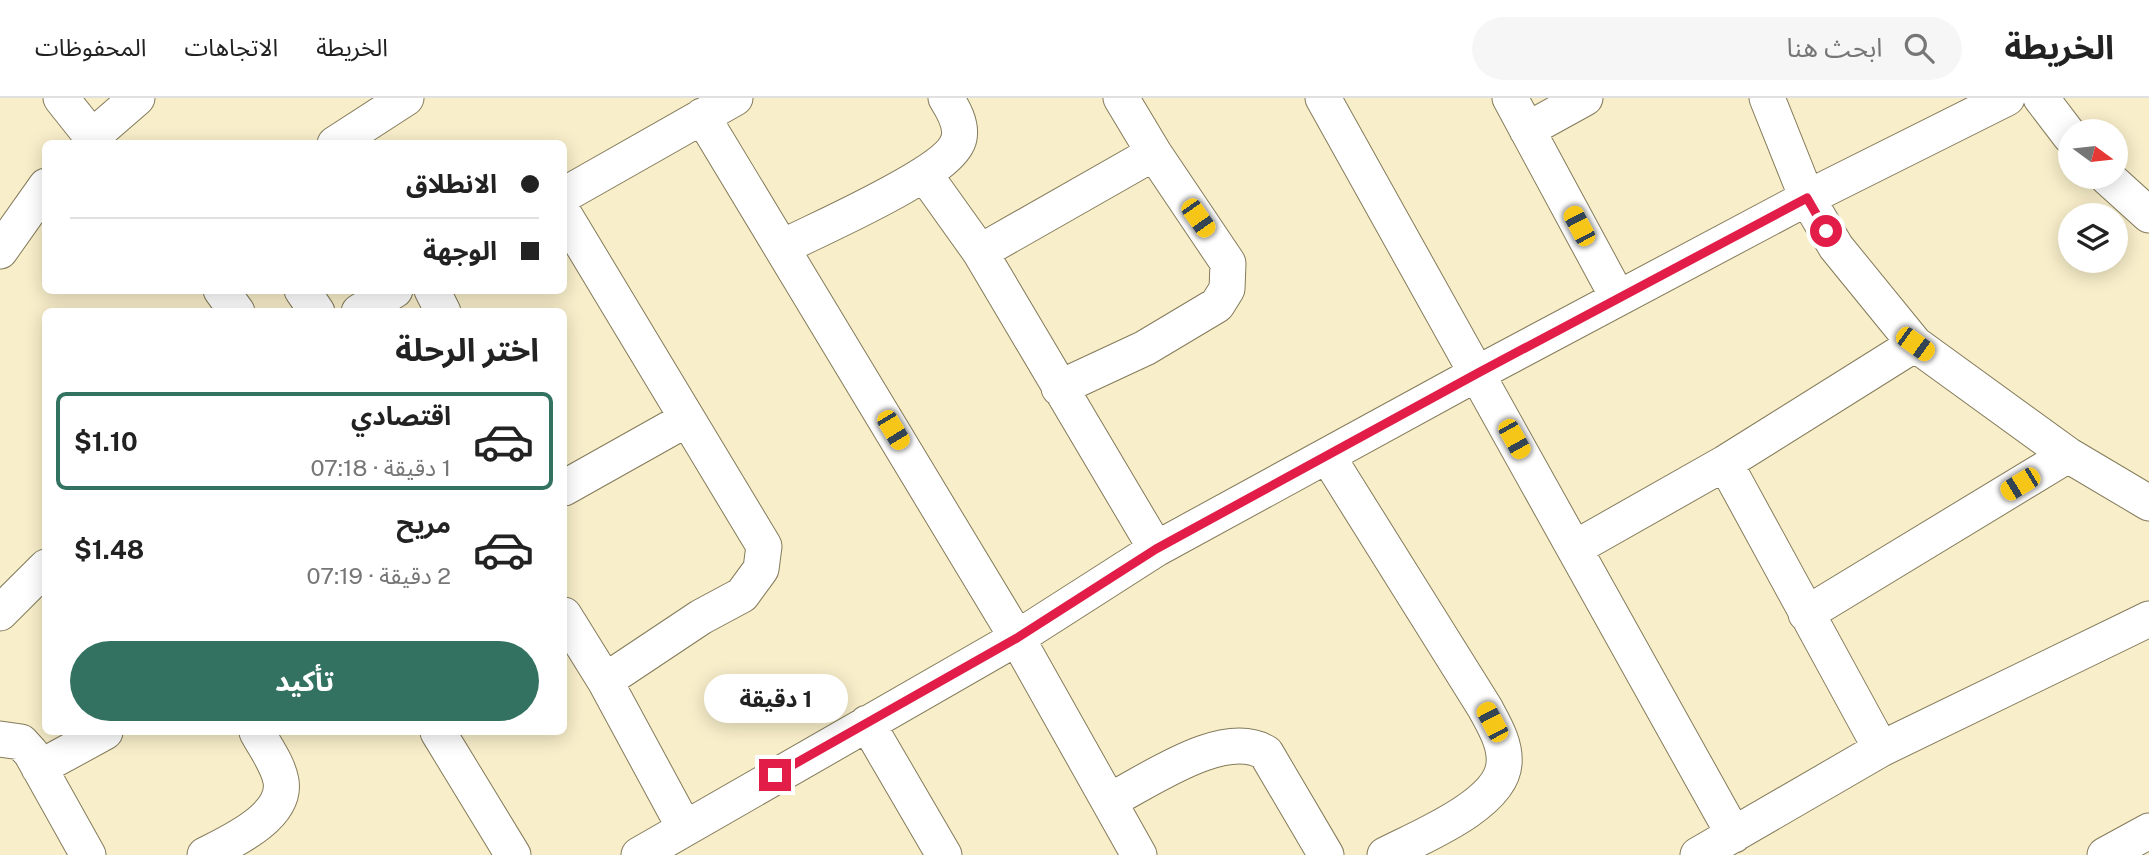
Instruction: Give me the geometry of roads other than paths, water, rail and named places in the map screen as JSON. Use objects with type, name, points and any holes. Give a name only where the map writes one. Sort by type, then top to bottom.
[{"type":"street","points":[[61,98],[92,140]]},
{"type":"street","points":[[94,140],[137,98]]},
{"type":"street","points":[[345,140],[406,98]]},
{"type":"street","points":[[567,193],[735,98]]},
{"type":"street","points":[[783,247],[925,175],[953,153],[959,139],[959,124],[946,98]]},
{"type":"street","points":[[1059,388],[1145,348],[1217,305],[1227,289],[1228,263],[1154,153],[1121,98]]},
{"type":"street","points":[[1323,98],[1734,835]]},
{"type":"street","points":[[1510,98],[1618,298]]},
{"type":"street","points":[[1527,130],[1585,98]]},
{"type":"street","points":[[1767,98],[1807,198],[1836,247],[1915,344],[2068,455],[2149,503]]},
{"type":"street","points":[[639,855],[1017,638],[1156,549],[1618,298],[1807,198],[2007,98]]},
{"type":"street","points":[[2041,98],[2058,120]]},
{"type":"street","points":[[702,116],[1017,638],[1139,855]]},
{"type":"street","points":[[980,252],[1154,153]]},
{"type":"street","points":[[925,175],[980,252],[1156,549]]},
{"type":"street","points":[[2120,189],[2149,215]]},
{"type":"street","points":[[6,227],[42,190]]},
{"type":"street","points":[[567,219],[764,546],[761,569],[742,595],[701,617],[605,681]]},
{"type":"street","points":[[366,308],[388,294]]},
{"type":"street","points":[[1575,548],[1725,463],[1915,344]]},
{"type":"street","points":[[567,486],[687,419]]},
{"type":"street","points":[[1806,614],[2068,455]]},
{"type":"street","points":[[1328,457],[1485,708],[1500,736],[1505,765],[1489,796],[1463,815],[1385,855]]},
{"type":"street","points":[[1725,463],[1881,748]]},
{"type":"street","points":[[0,613],[42,570]]},
{"type":"street","points":[[1698,855],[1881,748],[2149,619]]},
{"type":"street","points":[[567,620],[605,681],[684,827]]},
{"type":"street","points":[[867,723],[944,855]]},
{"type":"street","points":[[40,768],[100,735]]},
{"type":"street","points":[[205,855],[252,830],[274,804],[282,785],[276,766],[259,735]]},
{"type":"street","points":[[440,735],[513,855]]},
{"type":"street","points":[[0,739],[22,742],[40,768],[88,855]]},
{"type":"street","points":[[1109,802],[1203,753],[1231,745],[1253,745],[1266,753],[1326,855]]},
{"type":"street","points":[[2105,855],[2149,831]]}]
